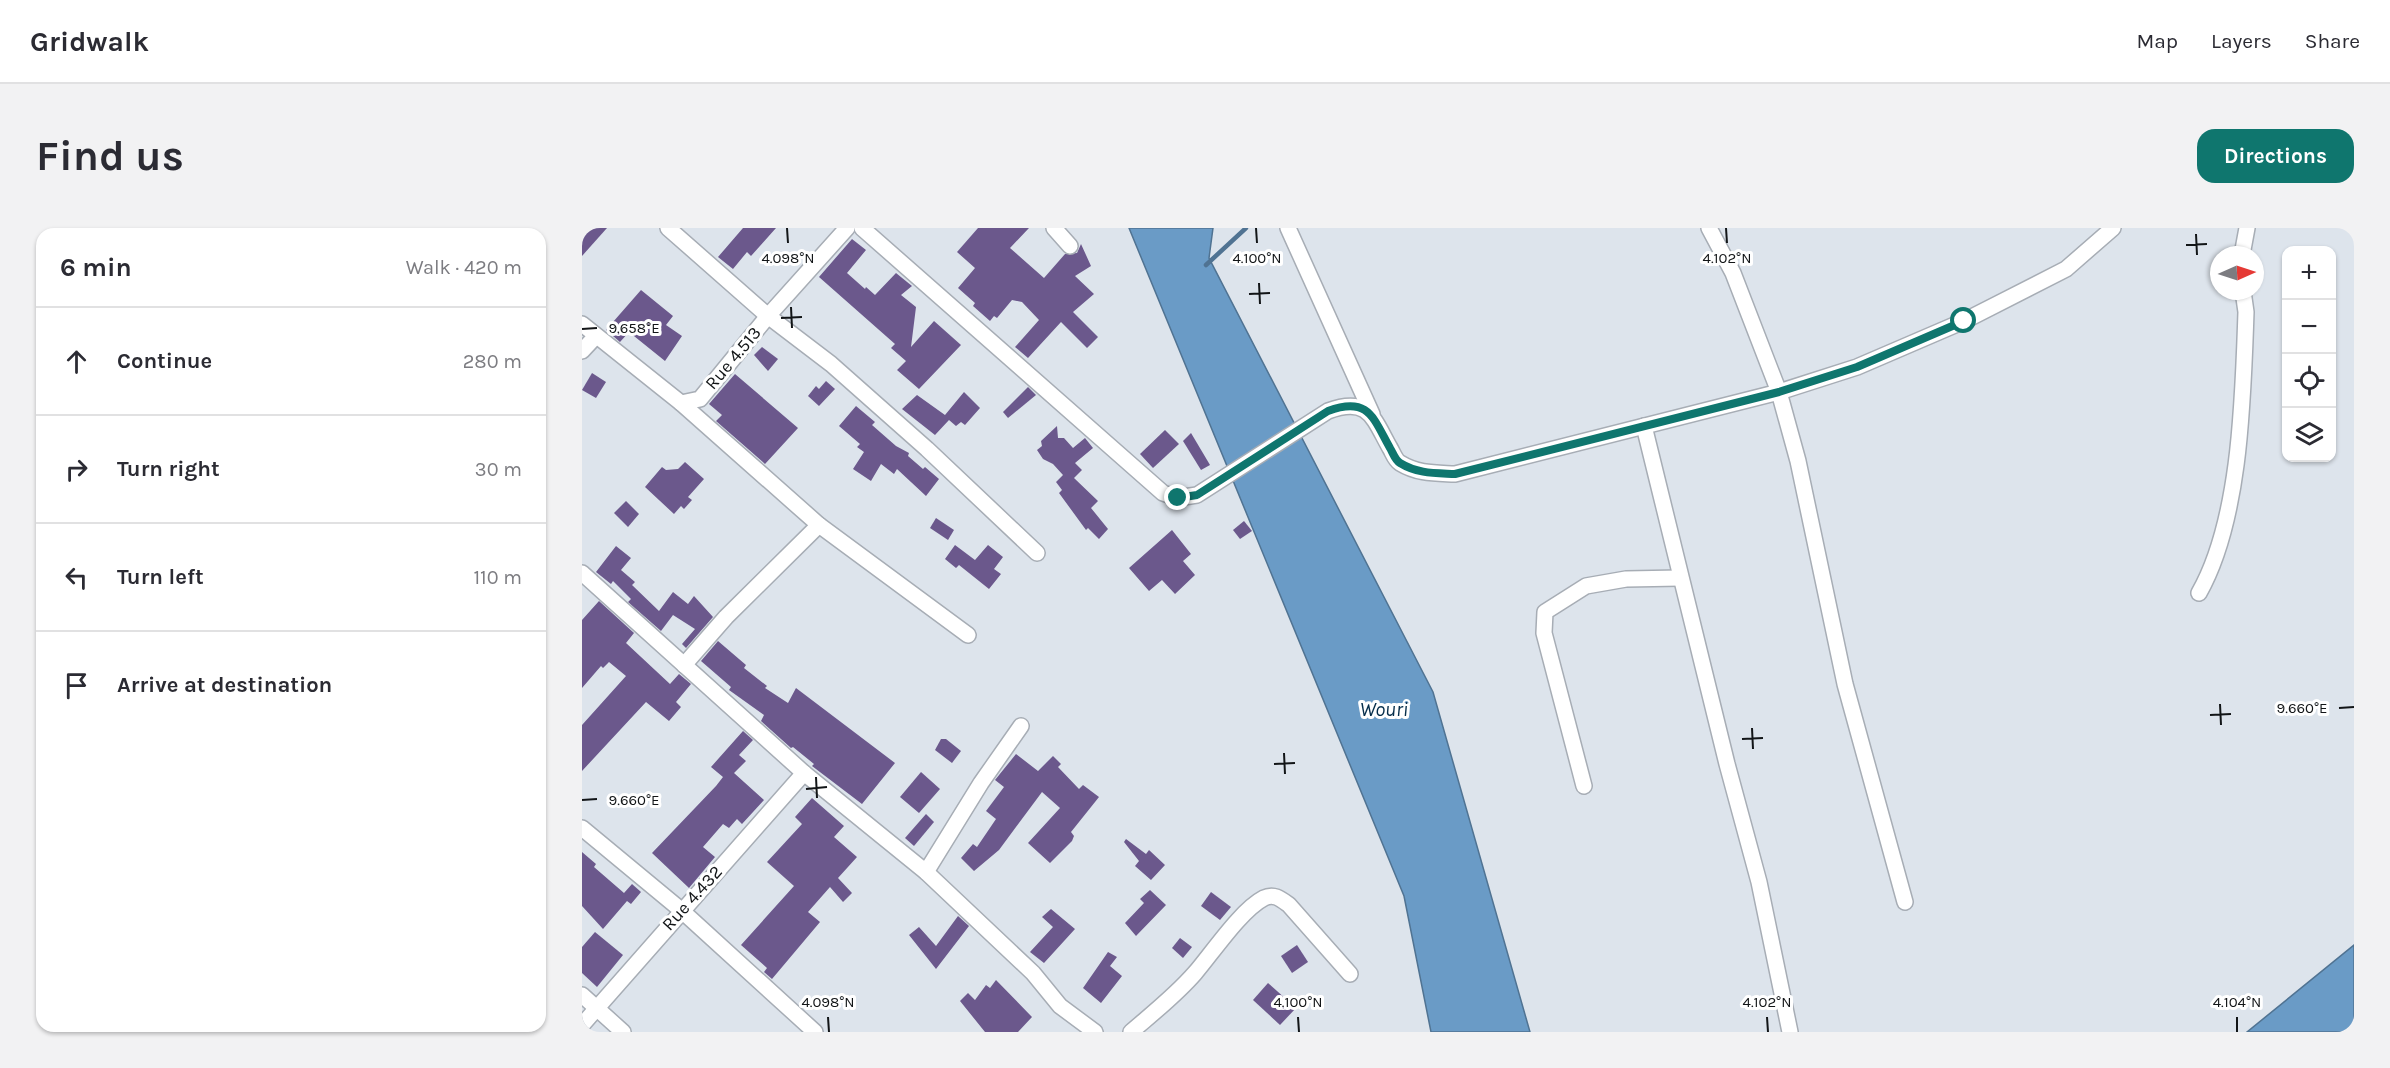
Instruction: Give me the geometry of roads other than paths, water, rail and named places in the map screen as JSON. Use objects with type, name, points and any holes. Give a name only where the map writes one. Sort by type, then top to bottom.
[{"type":"street","points":[[668,228],[768,316],[831,364],[918,441],[1037,553]]},
{"type":"street","name":"Rue 4.513","points":[[681,403],[700,399],[768,316],[847,228]]},
{"type":"street","points":[[862,228],[1163,493],[1178,498],[1197,495],[1328,411],[1342,406],[1359,406],[1372,414]]},
{"type":"street","points":[[1054,228],[1070,246]]},
{"type":"street","points":[[1288,228],[1372,414],[1398,462],[1421,473],[1455,474],[1779,392],[1857,367],[1964,321],[2066,269],[2103,231]]},
{"type":"street","points":[[1709,228],[1733,273],[1779,392],[1798,460],[1845,684],[1905,902]]},
{"type":"street","points":[[2244,246],[2247,228]]},
{"type":"street","points":[[2199,593],[2214,568],[2237,455],[2246,312],[2244,300]]},
{"type":"street","points":[[582,324],[681,403],[819,525],[968,635]]},
{"type":"street","points":[[582,351],[596,336]]},
{"type":"street","points":[[1644,426],[1680,578],[1759,882],[1790,1032]]},
{"type":"street","points":[[684,665],[726,617],[819,525]]},
{"type":"street","points":[[582,573],[804,773],[926,872],[1009,950],[1060,1006],[1095,1032]]},
{"type":"street","points":[[1584,786],[1544,633],[1545,612],[1586,586],[1626,579],[1680,578]]},
{"type":"street","points":[[926,872],[981,783],[1021,726]]},
{"type":"street","name":"Rue 4.432","points":[[582,1025],[804,773]]},
{"type":"street","points":[[582,828],[681,910],[815,1032]]},
{"type":"street","points":[[1131,1032],[1168,1001],[1232,928],[1263,898],[1279,897],[1289,905],[1350,974]]},
{"type":"street","points":[[582,995],[623,1032]]},
{"type":"water","name":"Wouri","points":[[1129,228],[1213,228],[1209,258],[1433,692],[1530,1032],[1431,1032],[1404,896]]},
{"type":"water","points":[[2354,945],[2354,1029],[2350,1032],[2247,1032]]},
{"type":"waterway","points":[[1206,265],[1246,228]]}]
